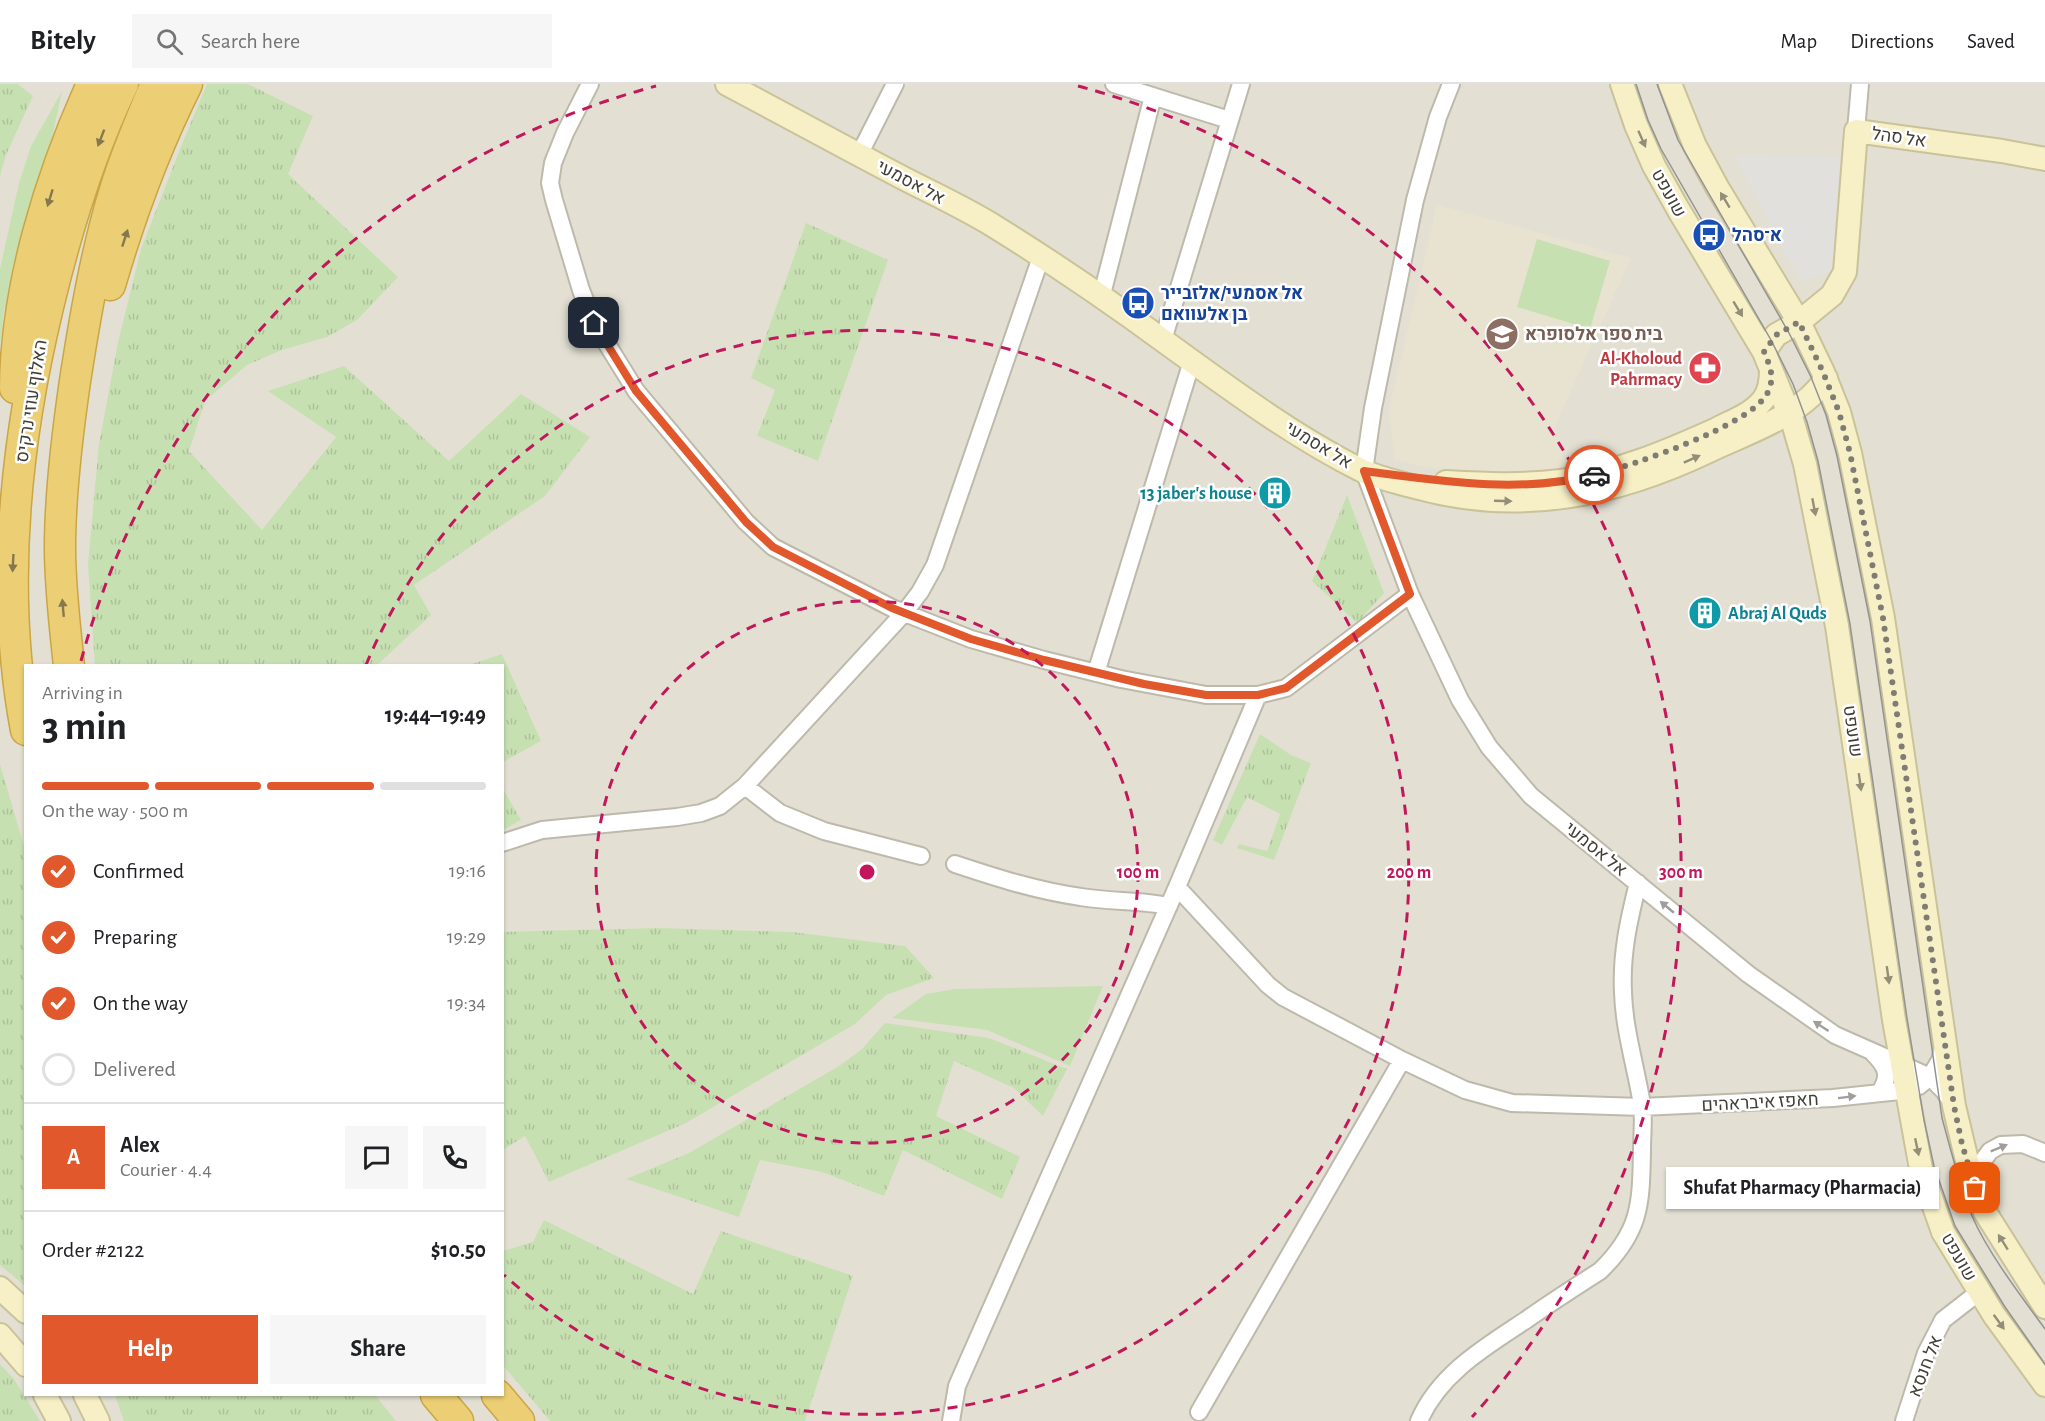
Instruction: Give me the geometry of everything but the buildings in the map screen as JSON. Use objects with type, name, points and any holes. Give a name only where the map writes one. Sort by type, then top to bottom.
[{"type":"highway","points":[[16,505],[15,364],[22,300],[53,187],[92,84]]},
{"type":"highway","name":"האלוף עוזי נרקיס","points":[[24,720],[13,642],[12,578],[16,505],[25,420],[34,363],[58,267],[89,169],[123,84]]},
{"type":"highway","points":[[69,664],[62,602],[60,549],[67,435],[96,262],[115,190],[156,84]]},
{"type":"highway","points":[[67,435],[93,341],[135,209],[155,156],[187,84]]},
{"type":"highway","points":[[437,1396],[458,1421]]},
{"type":"highway","points":[[498,1396],[519,1421]]},
{"type":"street","points":[[590,84],[565,133],[553,164],[550,183],[581,290],[594,323],[636,391],[746,522],[773,547],[904,613],[971,639],[1096,673],[1206,695],[1258,695],[1286,688],[1410,594]]},
{"type":"street","name":"אל אסמעי","points":[[727,84],[995,226],[1251,403],[1325,450],[1364,471],[1410,594],[1460,700],[1489,747],[1532,796],[1749,974],[1835,1035],[1930,1077],[1944,1091],[1954,1106]]},
{"type":"street","points":[[859,154],[895,84]]},
{"type":"street","points":[[1114,84],[1229,120]]},
{"type":"street","points":[[1163,340],[1241,84]]},
{"type":"street","points":[[1364,471],[1373,408],[1415,200],[1438,117],[1451,84]]},
{"type":"street","name":"שועפט","points":[[1622,84],[1654,165],[1768,361],[1789,412],[1801,450],[1838,626],[1894,1020],[1922,1169],[1943,1232],[1979,1292],[2045,1386]]},
{"type":"street","points":[[1670,84],[1695,146],[1799,322],[1826,378],[1839,412],[1850,453],[1883,618],[1954,1106],[1962,1144],[1985,1212],[2045,1307]]},
{"type":"street","points":[[1856,131],[1860,84]]},
{"type":"street","points":[[1101,298],[1153,96]]},
{"type":"street","name":"אל סהל","points":[[1799,322],[1832,295],[1845,272],[1856,131],[2045,159]]},
{"type":"street","points":[[504,842],[542,830],[677,817],[701,813],[720,806],[745,786],[904,613],[920,592],[934,565],[1041,257]]},
{"type":"street","points":[[1364,471],[1442,482],[1539,483],[1588,476],[1655,457],[1743,416],[1764,399],[1771,383],[1768,361],[1776,335],[1799,322]]},
{"type":"street","points":[[1096,673],[1192,361]]},
{"type":"street","points":[[1364,471],[1454,497],[1511,502],[1592,493],[1661,473],[1789,412],[1817,392],[1826,378]]},
{"type":"street","points":[[1748,432],[1778,435],[1790,440],[1801,450]]},
{"type":"street","points":[[951,1421],[957,1386],[1178,888],[1258,695]]},
{"type":"street","points":[[745,786],[780,813],[824,831],[921,856]]},
{"type":"street","points":[[955,864],[1049,892],[1115,902],[1149,902],[1169,906]]},
{"type":"street","points":[[1419,1421],[1436,1392],[1461,1365],[1600,1270],[1615,1256],[1638,1215],[1641,1194],[1642,1107],[1624,1013],[1623,964],[1628,922],[1638,883]]},
{"type":"street","name":"חאפז איבראהים","points":[[1178,888],[1268,985],[1282,997],[1465,1090],[1512,1103],[1642,1107],[1833,1098],[1878,1093]]},
{"type":"street","points":[[1878,1093],[1907,1090],[1919,1086],[1930,1077],[1940,1060],[1945,1042]]},
{"type":"street","points":[[1873,1052],[1883,1063],[1886,1071],[1883,1086],[1878,1093]]},
{"type":"street","points":[[1198,1412],[1402,1060]]},
{"type":"street","points":[[1975,1188],[1982,1162],[1990,1151],[2001,1145],[2023,1144],[2045,1153]]},
{"type":"street","points":[[0,1288],[24,1310]]},
{"type":"street","name":"אל חנסא","points":[[1904,1421],[1926,1353],[1943,1320],[1979,1292]]},
{"type":"street","points":[[0,1335],[24,1363]]},
{"type":"street","points":[[46,1396],[59,1421]]},
{"type":"street","points":[[86,1396],[98,1421]]},
{"type":"shaded area","points":[[0,84],[2045,84],[2045,1421],[0,1421]]},
{"type":"shaded area","points":[[1734,155],[1845,157],[1831,271],[1801,281]]},
{"type":"shaded area","name":"בית ספר אלסופרא","points":[[1437,205],[1631,258],[1554,428],[1569,470],[1515,477],[1453,473],[1395,460],[1389,410]]},
{"type":"green space","points":[[0,84],[18,84],[33,96],[6,155],[0,176]]},
{"type":"green space","points":[[207,84],[248,84],[313,116],[288,174],[398,277],[357,320],[327,337],[282,350],[247,365],[205,401],[189,451],[262,530],[336,437],[268,391],[344,366],[449,461],[521,394],[590,437],[545,496],[414,585],[431,615],[378,664],[95,664],[88,564],[99,444],[118,342],[141,249]]},
{"type":"green space","points":[[62,91],[47,162],[24,233],[4,311],[0,347],[0,269],[19,183],[31,146]]},
{"type":"green space","points":[[806,223],[888,260],[818,461],[757,436],[775,390],[751,378]]},
{"type":"green space","points":[[1537,239],[1610,261],[1590,329],[1517,307]]},
{"type":"green space","points":[[1347,495],[1384,593],[1357,623],[1312,581]]},
{"type":"green space","points":[[502,654],[541,741],[504,761],[504,664],[472,664]]},
{"type":"green space","points":[[1260,734],[1291,755],[1311,763],[1274,860],[1237,848],[1239,844],[1267,851],[1280,814],[1247,797],[1222,845],[1213,840]]},
{"type":"green space","points":[[0,764],[24,846],[24,1285],[0,1265]]},
{"type":"green space","points":[[504,790],[521,820],[504,829]]},
{"type":"green space","points":[[660,928],[792,932],[905,946],[934,978],[886,995],[855,1024],[686,1123],[549,1182],[525,1136],[504,1149],[504,932]]},
{"type":"green space","points":[[1103,986],[1070,1066],[987,1030],[892,1018],[926,994],[955,989]]},
{"type":"green space","points":[[885,1023],[989,1038],[1067,1069],[1043,1116],[1014,1088],[954,1061],[936,1116],[1020,1157],[1002,1199],[903,1150],[884,1196],[822,1172],[760,1160],[739,1217],[626,1179],[689,1153],[839,1066],[862,1049]]},
{"type":"green space","points":[[544,1220],[693,1294],[721,1231],[853,1276],[805,1421],[550,1421],[504,1366],[504,1251],[533,1242]]},
{"type":"green space","points":[[0,1364],[14,1379],[40,1421],[0,1421]]},
{"type":"green space","points":[[115,1396],[376,1396],[396,1421],[124,1421]]},
{"type":"tram line","points":[[1636,84],[1661,149],[1771,340],[1793,384],[1807,422],[1818,461],[1850,624],[1907,1018],[1934,1166],[1955,1226],[2005,1307],[2045,1364]]},
{"type":"tram line","points":[[1657,84],[1678,140],[1789,333],[1811,377],[1826,415],[1837,456],[1870,621],[1942,1118],[1972,1216],[1987,1245],[2045,1329]]},
{"type":"way so far","points":[[1594,475],[1655,457],[1743,416],[1758,406],[1768,392],[1771,383],[1771,370],[1764,352],[1776,335],[1799,322],[1839,412],[1850,453],[1883,618],[1954,1106],[1975,1188]]},
{"type":"place","name":"א־סהל","points":[[1709,235]]},
{"type":"place","name":"אל אסמעי/אלזבייר בן אלעוואם","points":[[1138,303]]},
{"type":"place","name":"בית ספר אלסופרא","points":[[1502,334]]},
{"type":"place","name":"Al-Kholoud Pahrmacy","points":[[1705,368]]},
{"type":"place","name":"13 jaber's house","points":[[1275,493]]},
{"type":"place","name":"Abraj Al Quds","points":[[1705,613]]},
{"type":"place","name":"Shufat Pharmacy (Pharmacia)","points":[[1975,1188]]},
{"type":"route","points":[[594,323],[636,391],[746,522],[773,547],[892,608],[971,639],[1109,676],[1206,695],[1258,695],[1286,688],[1410,594],[1364,471],[1442,482],[1511,484],[1561,481],[1594,475]]}]
